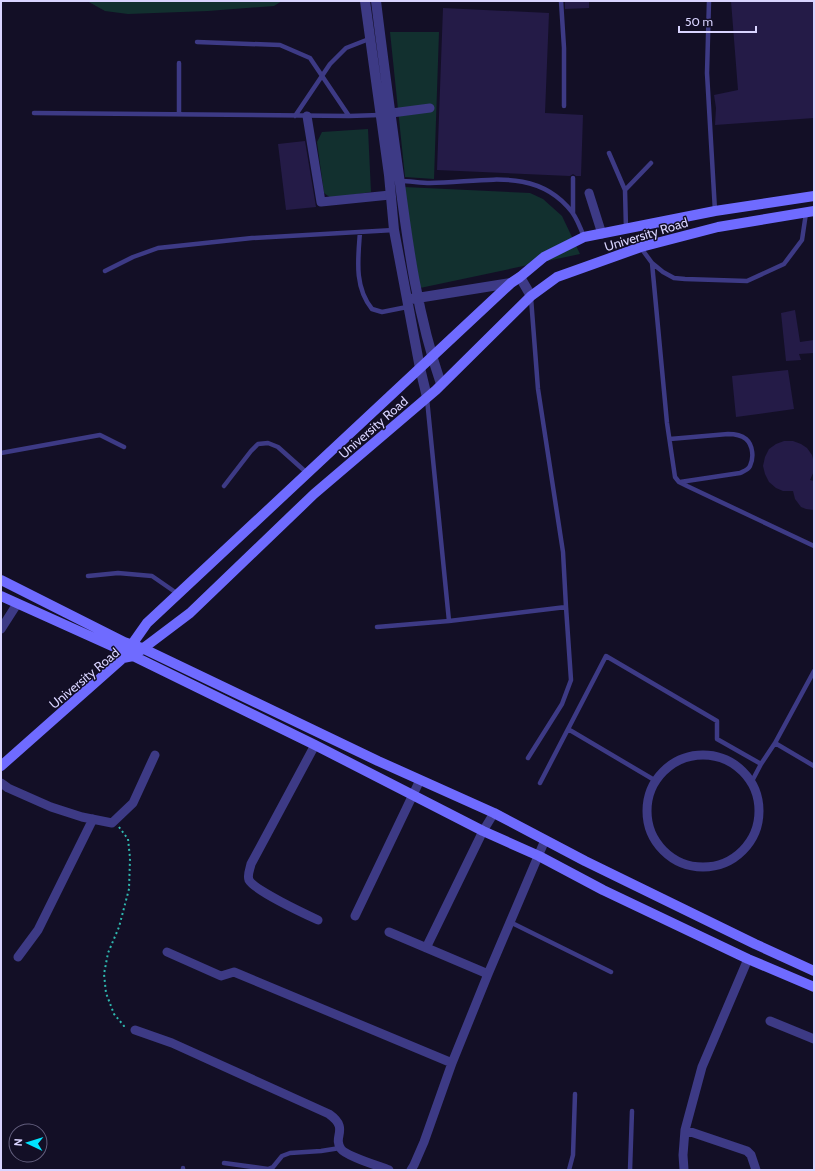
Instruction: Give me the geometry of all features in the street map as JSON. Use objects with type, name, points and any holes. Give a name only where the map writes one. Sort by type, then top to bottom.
[{"type":"main road","points":[[129,653],[147,623],[420,368],[516,280],[544,257],[584,237],[715,211],[814,196]]},
{"type":"main road","name":"University Road","points":[[1,766],[129,653],[142,648],[190,613],[314,494],[427,397],[531,296],[557,277],[641,247],[718,227],[810,212]]},
{"type":"main road","points":[[1,580],[129,653]]},
{"type":"main road","points":[[1,596],[16,604],[129,653],[483,831],[539,856],[603,890],[748,959],[814,987]]},
{"type":"main road","points":[[142,648],[371,758],[494,813],[748,941],[814,971]]},
{"type":"street","points":[[365,1],[369,39],[399,180],[410,302],[420,368],[427,397]]},
{"type":"street","points":[[376,1],[390,195],[394,230],[410,302],[441,384]]},
{"type":"street","points":[[385,113],[430,108]]},
{"type":"street","points":[[307,116],[321,202],[390,195]]},
{"type":"street","points":[[589,193],[602,234]]},
{"type":"street","points":[[410,302],[516,280],[531,296]]},
{"type":"street","points":[[1,629],[16,604]]},
{"type":"street","points":[[315,746],[251,864],[248,874],[249,880],[252,884],[318,920]]},
{"type":"street","points":[[708,753],[728,762],[751,783],[758,793],[760,815],[754,837],[740,854],[721,865],[699,868],[677,862],[660,848],[649,828],[646,806],[653,784],[667,767],[686,756],[708,753]]},
{"type":"street","points":[[1,783],[8,788],[51,807],[82,817],[112,823],[133,803],[154,755]]},
{"type":"street","points":[[355,916],[420,780]]},
{"type":"street","points":[[426,948],[483,831],[494,813]]},
{"type":"street","points":[[18,957],[38,930],[94,819]]},
{"type":"street","points":[[410,1170],[414,1165],[424,1142],[452,1063],[545,840]]},
{"type":"street","points":[[389,932],[488,974]]},
{"type":"street","points":[[167,952],[221,976],[234,972],[452,1063]]},
{"type":"street","points":[[684,1170],[683,1154],[685,1130],[702,1067],[748,959]]},
{"type":"street","points":[[770,1021],[814,1039]]},
{"type":"street","points":[[136,1030],[172,1043],[329,1114],[337,1119],[340,1126],[340,1148],[347,1154],[389,1170]]},
{"type":"street","points":[[685,1130],[747,1151],[751,1155],[756,1170]]},
{"type":"lane","points":[[561,1],[564,48],[564,106]]},
{"type":"lane","points":[[709,1],[707,73],[715,211]]},
{"type":"lane","points":[[295,116],[330,64],[346,48],[369,39]]},
{"type":"lane","points":[[197,42],[280,45],[310,58],[349,116]]},
{"type":"lane","points":[[179,63],[179,114]]},
{"type":"lane","points":[[34,113],[349,116],[385,113]]},
{"type":"lane","points":[[609,153],[625,190],[626,229]]},
{"type":"lane","points":[[625,190],[651,163]]},
{"type":"lane","points":[[572,213],[573,178]]},
{"type":"lane","points":[[399,180],[430,183],[500,179],[528,182],[543,188],[557,198],[572,213],[584,237]]},
{"type":"lane","points":[[641,247],[652,264],[662,272],[674,278],[747,281],[784,264],[802,240],[810,212]]},
{"type":"lane","points":[[105,271],[133,257],[158,248],[252,238],[394,230]]},
{"type":"lane","points":[[360,232],[358,265],[359,282],[366,302],[372,310],[382,312],[410,302]]},
{"type":"lane","points":[[652,264],[675,477],[679,482],[814,546]]},
{"type":"lane","points":[[528,758],[562,704],[571,680],[563,552],[538,389],[531,296]]},
{"type":"lane","points":[[427,397],[450,621]]},
{"type":"lane","points":[[670,439],[728,434],[738,435],[746,438],[750,443],[752,450],[752,458],[747,470],[740,473],[679,482]]},
{"type":"lane","points":[[1,453],[100,435],[124,447]]},
{"type":"lane","points":[[224,486],[258,444],[268,443],[278,446],[308,473]]},
{"type":"lane","points":[[88,576],[118,573],[152,576],[178,594]]},
{"type":"lane","points":[[377,627],[450,621],[566,606]]},
{"type":"lane","points":[[540,782],[606,656],[717,721],[717,739],[761,764]]},
{"type":"lane","points":[[751,783],[761,764],[775,743],[814,671]]},
{"type":"lane","points":[[568,728],[656,781]]},
{"type":"lane","points":[[775,743],[814,766]]},
{"type":"lane","points":[[510,922],[611,972]]},
{"type":"lane","points":[[569,1170],[573,1155],[574,1094]]},
{"type":"lane","points":[[630,1170],[632,1111]]},
{"type":"lane","points":[[224,1163],[268,1169],[273,1167],[282,1156],[290,1153],[340,1148]]},
{"type":"path","points":[[112,823],[122,829],[128,839],[129,889],[119,928],[108,953],[104,974],[106,993],[114,1014],[124,1026],[136,1030]]},
{"type":"green space","points":[[87,1],[282,1],[274,6],[208,11],[128,14],[105,11]]},
{"type":"green space","points":[[390,32],[439,32],[434,179],[405,177]]},
{"type":"green space","points":[[368,129],[371,192],[331,198],[324,193],[317,142],[322,132]]},
{"type":"green space","points":[[404,187],[530,193],[543,199],[562,216],[580,254],[420,288]]},
{"type":"building","points":[[565,1],[589,1],[589,8],[565,9]]},
{"type":"building","points":[[731,1],[814,1],[814,118],[715,125],[716,108],[714,95],[738,90]]},
{"type":"building","points":[[443,8],[549,13],[545,113],[583,115],[581,176],[576,176],[573,174],[570,176],[437,170]]},
{"type":"building","points":[[305,141],[316,207],[286,210],[278,144]]},
{"type":"building","points":[[795,310],[800,342],[814,340],[814,353],[799,354],[801,360],[786,361],[781,313]]},
{"type":"building","points":[[788,370],[794,409],[736,417],[732,376]]},
{"type":"building","points":[[784,441],[793,441],[801,444],[807,448],[812,455],[814,471],[810,480],[814,481],[814,510],[801,507],[795,499],[793,491],[783,491],[776,488],[769,482],[765,474],[763,466],[769,449]]}]
